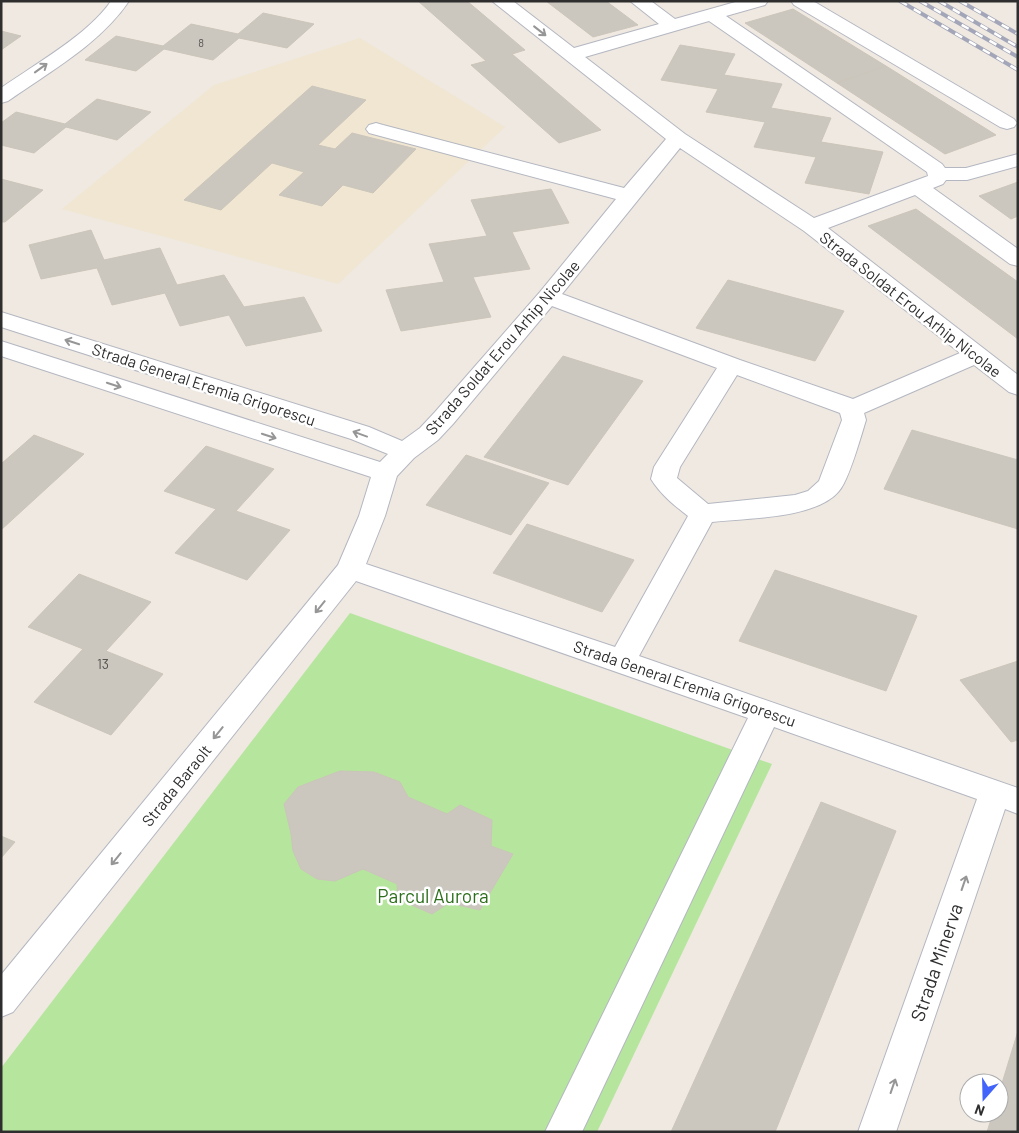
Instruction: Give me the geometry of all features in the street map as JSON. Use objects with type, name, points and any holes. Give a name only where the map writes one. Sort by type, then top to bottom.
[{"type":"street","points":[[1,97],[94,30],[118,7],[120,1]]},
{"type":"street","name":"Strada Soldat Erou Arhip Nicolae","points":[[501,1],[678,138],[812,226],[1018,387]]},
{"type":"street","points":[[639,1],[673,26]]},
{"type":"street","points":[[570,54],[759,1]]},
{"type":"street","points":[[800,1],[1007,124]]},
{"type":"street","points":[[713,14],[935,168],[939,174]]},
{"type":"street","points":[[376,129],[628,196]]},
{"type":"street","name":"Strada Soldat Erou Arhip Nicolae","points":[[350,568],[372,516],[384,473],[405,452],[429,434],[444,418],[548,297],[628,196],[678,138]]},
{"type":"street","points":[[939,174],[967,174],[1018,160]]},
{"type":"street","points":[[812,226],[936,180],[939,174]]},
{"type":"street","points":[[917,187],[1018,258]]},
{"type":"street","points":[[548,297],[731,365],[844,404],[851,409],[854,420],[830,485],[817,497],[798,504],[704,514],[673,490],[664,479],[666,467],[731,365]]},
{"type":"street","name":"Strada General Eremia Grigorescu","points":[[1,319],[360,433],[405,452]]},
{"type":"street","name":"Strada General Eremia Grigorescu","points":[[1,348],[384,473]]},
{"type":"street","points":[[851,409],[976,355]]},
{"type":"street","points":[[622,661],[704,514]]},
{"type":"street","name":"Strada General Eremia Grigorescu","points":[[350,568],[622,661],[1007,797]]},
{"type":"street","name":"Strada Baraolt","points":[[1,1002],[350,568]]},
{"type":"street","points":[[563,1132],[766,712]]},
{"type":"street","name":"Strada Minerva","points":[[877,1132],[1007,797]]},
{"type":"shaded area","points":[[360,38],[505,127],[338,284],[62,209],[214,85]]},
{"type":"green space","name":"Parcul Aurora","points":[[350,613],[772,764],[597,1132],[1,1132],[1,1068]]},
{"type":"building","points":[[418,1],[467,1],[525,50],[512,54],[601,130],[559,143],[471,65],[486,61]]},
{"type":"building","points":[[546,1],[606,1],[638,25],[593,37]]},
{"type":"building","points":[[793,9],[886,66],[837,83],[745,23]]},
{"type":"building","points":[[263,13],[314,24],[287,48],[239,38],[213,60],[164,49],[136,71],[85,60],[116,36],[163,46],[191,24],[238,34]]},
{"type":"building","points":[[1,31],[21,36],[1,50]]},
{"type":"building","points":[[680,45],[735,54],[724,75],[782,84],[771,108],[831,118],[821,142],[883,152],[869,194],[805,183],[816,157],[754,147],[765,122],[706,112],[718,89],[661,80]]},
{"type":"building","points":[[886,66],[996,135],[945,154],[837,83]]},
{"type":"building","points":[[312,86],[366,100],[318,145],[335,149],[352,133],[416,149],[373,193],[343,185],[322,206],[279,195],[304,172],[272,163],[221,210],[184,200]]},
{"type":"building","points":[[97,99],[151,112],[117,140],[66,127],[34,153],[1,145],[1,123],[16,112],[65,124]]},
{"type":"building","points":[[1,179],[43,190],[5,222],[1,222]]},
{"type":"building","points":[[1018,182],[1018,216],[1011,219],[979,196]]},
{"type":"building","points":[[551,189],[569,223],[512,232],[530,269],[473,277],[491,317],[401,331],[386,290],[444,282],[429,244],[487,236],[471,200]]},
{"type":"building","points":[[916,209],[1018,282],[1018,339],[868,226]]},
{"type":"building","points":[[91,230],[104,260],[160,248],[177,285],[224,275],[244,307],[304,297],[322,331],[246,346],[229,315],[180,326],[165,293],[112,305],[97,268],[41,279],[29,245]]},
{"type":"building","points":[[728,280],[844,311],[815,361],[696,328]]},
{"type":"building","points":[[563,356],[643,381],[568,485],[484,457]]},
{"type":"building","points":[[912,430],[1018,460],[1018,529],[884,489]]},
{"type":"building","points":[[34,435],[84,454],[1,530],[1,464]]},
{"type":"building","points":[[206,446],[274,469],[236,511],[290,530],[247,580],[175,553],[216,509],[164,491]]},
{"type":"building","points":[[466,455],[549,483],[511,535],[426,505]]},
{"type":"building","points":[[527,524],[634,560],[602,612],[493,573]]},
{"type":"building","points":[[775,570],[917,616],[886,691],[739,641]]},
{"type":"building","points":[[79,574],[151,602],[106,651],[163,674],[111,735],[34,702],[83,649],[28,627]]},
{"type":"building","points":[[1018,661],[1018,740],[1011,742],[960,680]]},
{"type":"building","points":[[340,771],[374,772],[400,782],[408,797],[447,814],[460,805],[492,820],[491,846],[513,854],[480,910],[449,903],[432,914],[398,899],[397,884],[363,869],[335,881],[317,879],[301,869],[293,851],[284,804],[298,787]]},
{"type":"building","points":[[821,802],[896,831],[775,1132],[671,1132]]},
{"type":"building","points":[[1,836],[15,842],[1,858]]},
{"type":"building","points":[[1018,1031],[1018,1132],[987,1132],[990,1123],[1009,1123],[1009,1073],[1005,1073]]},
{"type":"railway","points":[[900,1],[1018,70]]},
{"type":"railway","points":[[920,1],[1018,57]]},
{"type":"railway","points":[[939,1],[1018,47]]},
{"type":"railway","points":[[960,1],[1018,34]]}]
